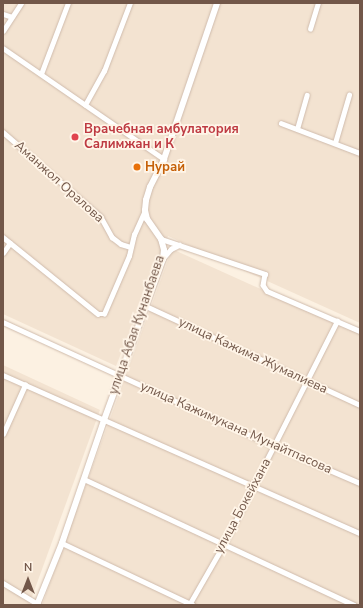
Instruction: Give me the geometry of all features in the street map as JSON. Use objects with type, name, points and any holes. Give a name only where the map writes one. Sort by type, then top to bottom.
[{"type":"street","points":[[3,31],[20,3]]},
{"type":"street","points":[[41,74],[68,3]]},
{"type":"street","points":[[85,105],[104,71],[130,3]]},
{"type":"street","points":[[3,237],[98,314],[104,314],[129,256],[134,235],[145,210],[150,187],[164,160],[217,3]]},
{"type":"street","points":[[310,29],[318,3]]},
{"type":"street","points":[[3,14],[12,17]]},
{"type":"street","points":[[3,48],[164,160]]},
{"type":"street","points":[[297,129],[307,95]]},
{"type":"street","points":[[335,143],[349,95]]},
{"type":"street","points":[[282,123],[360,153]]},
{"type":"street","name":"Аманжол Оралова","points":[[3,132],[101,217],[112,237],[121,244],[131,247]]},
{"type":"street","name":"улица Абая Кунанбаева","points":[[37,605],[62,542],[104,420],[163,259],[164,250],[161,240],[147,219],[145,210]]},
{"type":"street","points":[[161,240],[265,274],[263,285],[267,291],[360,331]]},
{"type":"street","points":[[3,253],[10,243]]},
{"type":"street","points":[[163,259],[171,249],[179,245]]},
{"type":"street","name":"улица Кажима Жумалиева","points":[[146,306],[360,405]]},
{"type":"street","name":"улица Бокейхана","points":[[191,604],[224,544],[337,320]]},
{"type":"street","name":"улица Кажимукана Мунайтпасова","points":[[3,322],[274,446],[360,483]]},
{"type":"street","points":[[3,375],[253,487],[360,533]]},
{"type":"street","points":[[3,434],[25,385]]},
{"type":"street","points":[[84,479],[354,605]]},
{"type":"street","points":[[62,542],[191,604]]},
{"type":"street","points":[[3,584],[37,605]]},
{"type":"shaded area","points":[[3,3],[360,3],[360,323],[168,236],[116,366],[3,314]]},
{"type":"shaded area","points":[[172,249],[360,334],[360,605],[42,605]]},
{"type":"shaded area","points":[[3,365],[100,410],[29,605],[3,605]]},
{"type":"place","name":"Врачебная амбулатория Салимжан и К","points":[[75,137]]},
{"type":"place","name":"Нурай","points":[[137,167]]}]
